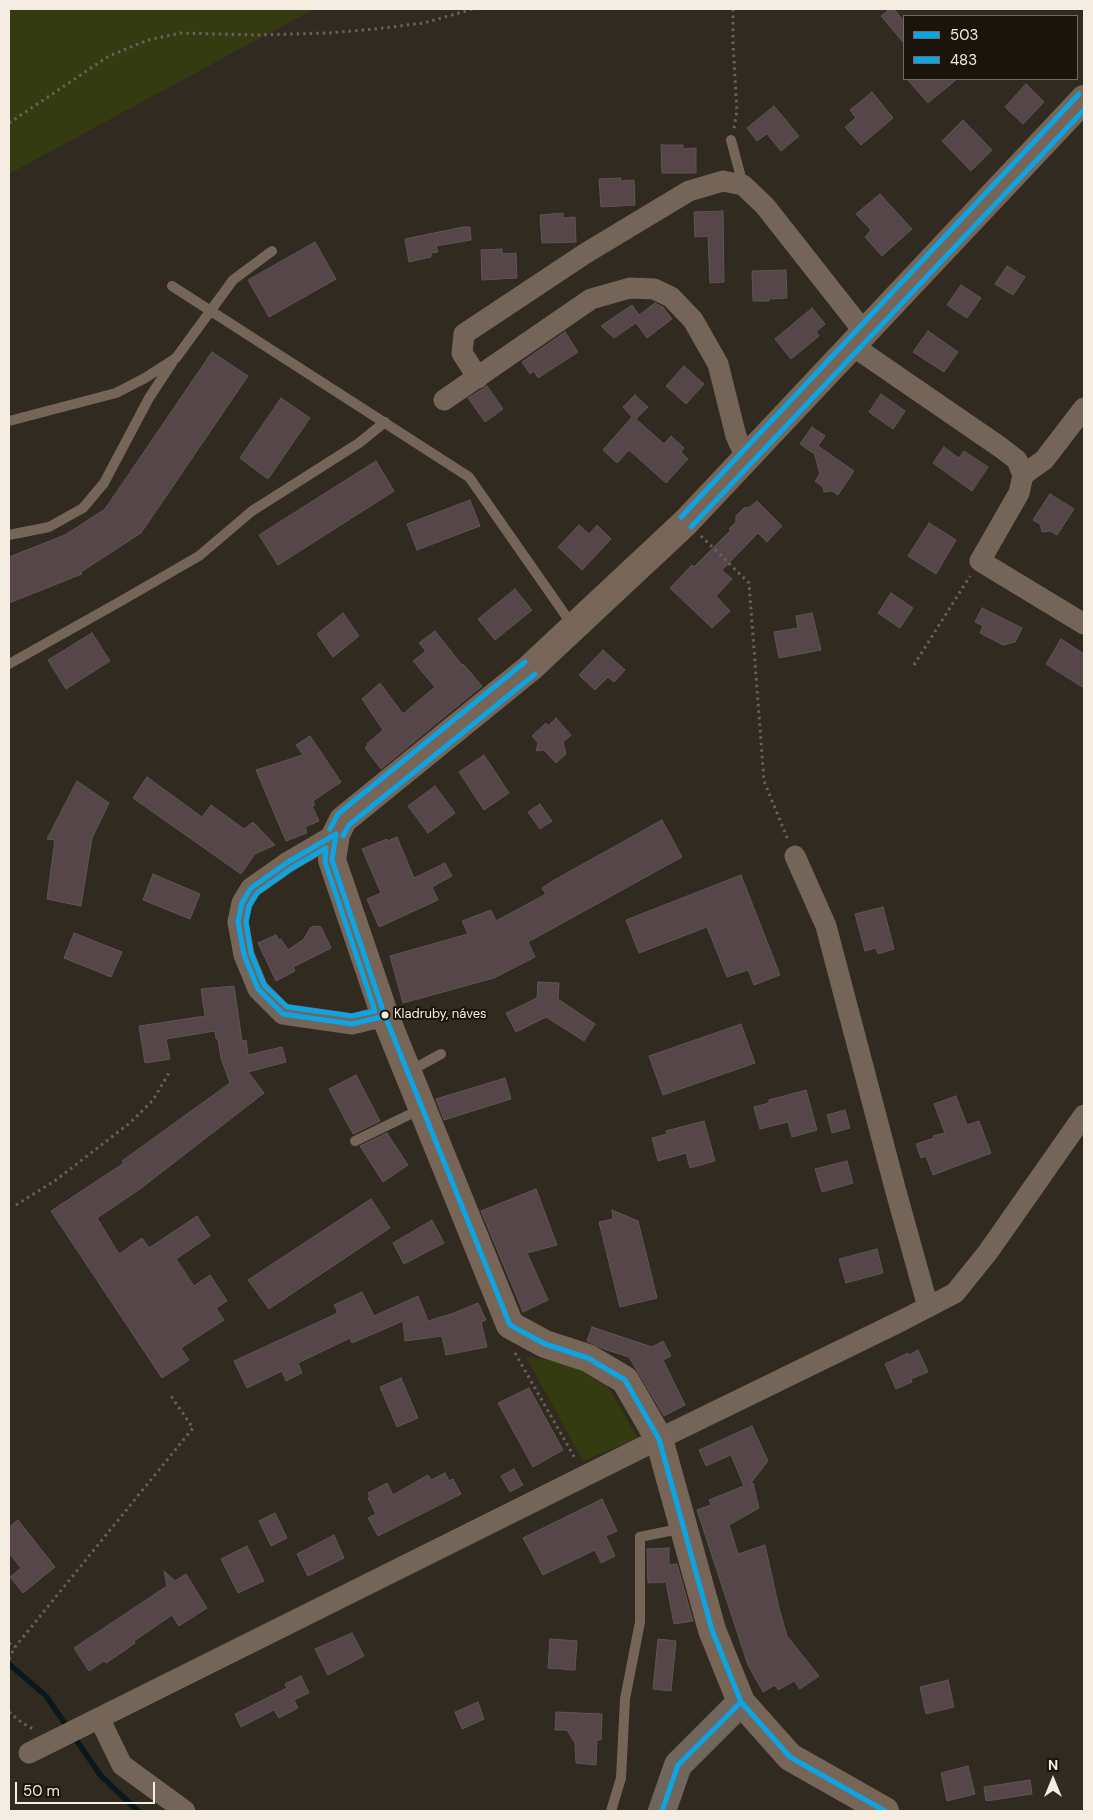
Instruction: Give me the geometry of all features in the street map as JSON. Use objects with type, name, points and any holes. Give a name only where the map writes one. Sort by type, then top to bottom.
[{"type":"highway","points":[[662,1811],[678,1765],[741,1702]]},
{"type":"street","points":[[885,1811],[790,1756],[741,1702],[712,1630],[658,1439],[625,1380],[588,1358],[545,1344],[510,1325],[385,1016],[332,860],[336,834],[343,820],[530,668],[686,522],[1084,99]]},
{"type":"street","points":[[478,378],[462,353],[464,334],[586,254],[689,191],[723,181],[743,185],[765,206],[859,339],[1017,460],[1022,475],[1019,493],[980,561],[1084,624]]},
{"type":"street","points":[[444,400],[591,299],[630,288],[654,289],[671,297],[693,320],[718,364],[736,436],[746,458]]},
{"type":"street","points":[[1022,475],[1044,460],[1084,408]]},
{"type":"street","points":[[336,834],[288,862],[251,888],[242,902],[238,922],[244,955],[258,990],[283,1014],[352,1024],[385,1016]]},
{"type":"street","points":[[795,856],[826,926],[894,1188],[928,1307]]},
{"type":"street","points":[[29,1753],[955,1293],[988,1252],[1084,1115]]},
{"type":"street","points":[[99,1718],[122,1765],[185,1811]]},
{"type":"lane","points":[[731,140],[743,185]]},
{"type":"lane","points":[[9,535],[49,527],[83,508],[104,483],[149,398],[233,280],[272,251]]},
{"type":"lane","points":[[172,286],[469,477],[573,627]]},
{"type":"lane","points":[[9,420],[116,393],[145,378],[176,358]]},
{"type":"lane","points":[[9,664],[199,556],[252,511],[358,443],[385,422]]},
{"type":"lane","points":[[407,1072],[441,1054]]},
{"type":"lane","points":[[355,1141],[422,1108]]},
{"type":"lane","points":[[612,1811],[621,1778],[625,1699],[640,1622],[640,1537],[683,1528]]},
{"type":"path","points":[[9,123],[109,56],[148,40],[180,33],[257,35],[328,33],[375,29],[424,24],[473,9]]},
{"type":"path","points":[[731,140],[737,111],[733,9]]},
{"type":"path","points":[[686,522],[749,583],[764,781],[795,856]]},
{"type":"path","points":[[914,665],[980,561]]},
{"type":"path","points":[[16,1205],[56,1180],[131,1122],[153,1100],[169,1073]]},
{"type":"path","points":[[510,1325],[516,1356],[584,1476]]},
{"type":"path","points":[[9,1659],[15,1647],[193,1428],[171,1396]]},
{"type":"path","points":[[9,1642],[15,1647]]},
{"type":"path","points":[[9,1712],[35,1730]]},
{"type":"green space","points":[[9,9],[314,9],[9,174]]},
{"type":"green space","points":[[526,1357],[569,1363],[602,1377],[638,1438],[583,1461]]},
{"type":"building","points":[[890,9],[894,9],[903,20],[903,42],[881,16]]},
{"type":"building","points":[[908,80],[956,80],[928,103]]},
{"type":"building","points":[[1026,84],[1044,102],[1023,124],[1005,107]]},
{"type":"building","points":[[872,92],[893,118],[861,145],[845,127],[856,118],[850,110]]},
{"type":"building","points":[[774,106],[799,136],[781,151],[767,134],[757,141],[747,128]]},
{"type":"building","points":[[963,120],[992,150],[971,171],[942,141]]},
{"type":"building","points":[[661,145],[683,145],[683,149],[696,148],[696,173],[662,173]]},
{"type":"building","points":[[620,178],[621,181],[634,180],[635,205],[601,207],[599,179]]},
{"type":"building","points":[[880,194],[912,229],[882,256],[865,237],[871,230],[856,214]]},
{"type":"building","points":[[723,211],[724,282],[710,283],[708,236],[695,237],[694,212]]},
{"type":"building","points":[[563,213],[563,218],[575,217],[576,242],[542,243],[540,215]]},
{"type":"building","points":[[470,227],[471,240],[436,246],[438,252],[431,253],[431,257],[409,262],[405,239]]},
{"type":"building","points":[[315,242],[336,279],[269,317],[248,280]]},
{"type":"building","points":[[502,249],[502,254],[516,253],[517,278],[482,280],[481,250]]},
{"type":"building","points":[[1007,266],[1025,277],[1013,295],[995,284]]},
{"type":"building","points":[[786,270],[787,298],[753,301],[752,271]]},
{"type":"building","points":[[961,285],[981,298],[967,318],[947,305]]},
{"type":"building","points":[[655,303],[663,307],[672,319],[647,338],[636,323],[614,338],[601,326],[632,305],[639,315]]},
{"type":"building","points":[[812,308],[825,324],[816,332],[819,336],[791,359],[775,339]]},
{"type":"building","points":[[928,331],[958,352],[944,372],[913,352]]},
{"type":"building","points":[[565,332],[578,352],[538,378],[534,371],[530,374],[522,362]]},
{"type":"building","points":[[212,352],[248,376],[141,533],[81,572],[82,574],[9,603],[9,557],[65,535],[105,509]]},
{"type":"building","points":[[684,366],[704,384],[686,404],[666,386]]},
{"type":"building","points":[[487,386],[503,409],[485,422],[468,398]]},
{"type":"building","points":[[881,394],[905,411],[893,429],[869,412]]},
{"type":"building","points":[[635,395],[648,407],[636,419],[664,444],[671,436],[684,448],[681,452],[688,459],[666,483],[629,450],[617,463],[603,450],[632,417],[623,407]]},
{"type":"building","points":[[281,398],[310,418],[268,479],[240,458]]},
{"type":"building","points":[[812,427],[825,436],[818,446],[854,471],[838,495],[832,491],[824,492],[823,487],[815,481],[820,474],[814,452],[800,444]]},
{"type":"building","points":[[944,447],[959,458],[964,451],[988,467],[972,491],[933,463]]},
{"type":"building","points":[[376,461],[394,491],[278,565],[259,535]]},
{"type":"building","points":[[1050,494],[1074,509],[1057,535],[1050,531],[1042,532],[1040,524],[1033,520]]},
{"type":"building","points":[[470,500],[480,526],[417,550],[407,524]]},
{"type":"building","points":[[757,501],[782,526],[767,542],[758,533],[722,570],[732,579],[716,596],[730,611],[712,628],[670,588],[692,565],[694,567],[731,530],[729,529],[736,522],[736,516],[744,508],[750,507]]},
{"type":"building","points":[[929,523],[956,540],[936,574],[908,556]]},
{"type":"building","points":[[579,525],[589,534],[597,525],[611,539],[582,570],[558,547]]},
{"type":"building","points":[[515,589],[532,610],[495,640],[478,619]]},
{"type":"building","points":[[891,593],[913,608],[900,628],[878,613]]},
{"type":"building","points":[[982,608],[1022,628],[1015,642],[1003,645],[980,633],[983,626],[975,622]]},
{"type":"building","points":[[343,613],[359,636],[333,657],[317,634]]},
{"type":"building","points":[[812,613],[821,650],[779,658],[774,632],[798,628],[796,616]]},
{"type":"building","points":[[435,631],[462,665],[482,686],[381,769],[365,748],[383,730],[362,699],[380,683],[403,714],[435,687],[413,661],[426,651],[419,643]]},
{"type":"building","points":[[92,633],[110,661],[66,689],[48,660]]},
{"type":"building","points":[[1061,639],[1084,654],[1084,688],[1046,664]]},
{"type":"building","points":[[603,650],[625,670],[614,682],[608,677],[595,690],[579,675]]},
{"type":"building","points":[[556,718],[571,735],[563,742],[566,754],[556,763],[544,750],[536,751],[538,743],[532,736],[546,723],[548,726]]},
{"type":"building","points":[[310,736],[341,782],[313,801],[315,805],[312,806],[319,821],[305,827],[307,833],[286,841],[256,770],[303,755],[296,745]]},
{"type":"building","points":[[484,755],[509,793],[484,810],[459,772]]},
{"type":"building","points":[[147,777],[202,817],[211,805],[244,829],[253,822],[275,845],[255,854],[241,874],[133,798]]},
{"type":"building","points":[[77,781],[109,803],[92,838],[81,906],[47,899],[55,840],[47,839]]},
{"type":"building","points":[[435,786],[455,813],[428,833],[408,806]]},
{"type":"building","points":[[540,804],[552,821],[540,829],[528,812]]},
{"type":"building","points":[[662,820],[682,857],[528,942],[535,957],[494,978],[403,1003],[390,956],[468,934],[462,921],[491,910],[496,921],[546,894],[542,888],[556,879]]},
{"type":"building","points":[[397,837],[414,878],[445,863],[452,876],[432,887],[438,900],[379,927],[367,899],[381,893],[362,849]]},
{"type":"building","points":[[153,874],[200,894],[190,919],[143,900]]},
{"type":"building","points":[[741,875],[780,975],[754,985],[748,970],[727,977],[707,927],[639,953],[626,920]]},
{"type":"building","points":[[883,907],[894,949],[878,954],[876,948],[865,951],[855,914]]},
{"type":"building","points":[[314,926],[321,927],[331,948],[293,967],[295,971],[276,981],[258,943],[276,935],[288,950],[304,939],[310,928]]},
{"type":"building","points":[[74,933],[122,952],[111,977],[64,958]]},
{"type":"building","points":[[538,982],[559,983],[558,999],[595,1024],[584,1041],[546,1017],[516,1032],[506,1013],[537,998]]},
{"type":"building","points":[[234,986],[242,1041],[246,1040],[248,1055],[282,1047],[286,1062],[248,1072],[264,1093],[140,1189],[97,1218],[119,1254],[142,1238],[149,1248],[197,1216],[210,1236],[176,1259],[194,1286],[210,1275],[227,1301],[216,1308],[224,1320],[181,1348],[189,1360],[162,1378],[51,1211],[124,1163],[122,1161],[230,1083],[221,1058],[215,1031],[166,1039],[170,1059],[145,1063],[139,1026],[205,1016],[201,989]]},
{"type":"building","points":[[741,1024],[755,1063],[663,1095],[649,1056]]},
{"type":"building","points":[[356,1075],[380,1121],[353,1134],[329,1089]]},
{"type":"building","points":[[505,1078],[511,1099],[444,1120],[436,1099]]},
{"type":"building","points":[[806,1090],[817,1130],[792,1137],[788,1122],[760,1129],[754,1107],[769,1103],[769,1100]]},
{"type":"building","points":[[956,1096],[967,1125],[979,1121],[991,1153],[933,1175],[926,1156],[921,1158],[916,1144],[945,1133],[934,1104]]},
{"type":"building","points":[[845,1110],[850,1128],[832,1133],[827,1115]]},
{"type":"building","points":[[704,1121],[715,1161],[690,1168],[686,1153],[658,1161],[652,1138],[667,1134],[666,1131]]},
{"type":"building","points":[[387,1133],[408,1165],[383,1182],[360,1146]]},
{"type":"building","points":[[847,1161],[853,1183],[822,1192],[815,1169]]},
{"type":"building","points":[[536,1189],[557,1245],[527,1253],[548,1300],[523,1312],[481,1211]]},
{"type":"building","points":[[371,1199],[390,1228],[269,1309],[248,1280]]},
{"type":"building","points":[[612,1210],[638,1221],[657,1298],[620,1307],[599,1222],[613,1219]]},
{"type":"building","points":[[432,1220],[444,1243],[404,1264],[393,1243]]},
{"type":"building","points":[[877,1249],[883,1273],[846,1283],[839,1259]]},
{"type":"building","points":[[362,1292],[374,1316],[418,1296],[428,1321],[478,1303],[486,1320],[481,1322],[487,1347],[446,1355],[442,1336],[405,1341],[403,1321],[352,1343],[350,1338],[298,1363],[302,1373],[286,1381],[282,1371],[247,1388],[234,1361],[338,1313],[334,1305]]},
{"type":"building","points":[[592,1327],[652,1347],[663,1341],[671,1356],[663,1360],[685,1405],[664,1416],[629,1357],[587,1341]]},
{"type":"building","points":[[918,1350],[928,1372],[911,1379],[912,1382],[896,1389],[885,1364]]},
{"type":"building","points":[[401,1378],[418,1418],[397,1427],[380,1387]]},
{"type":"building","points":[[529,1388],[563,1450],[533,1467],[498,1403]]},
{"type":"building","points":[[752,1426],[768,1461],[750,1484],[753,1483],[759,1508],[729,1525],[738,1554],[765,1545],[787,1636],[819,1676],[800,1689],[794,1681],[778,1690],[775,1685],[763,1692],[748,1665],[697,1510],[711,1505],[709,1500],[744,1486],[731,1455],[706,1466],[699,1450]]},
{"type":"building","points":[[514,1469],[523,1485],[510,1492],[501,1476]]},
{"type":"building","points":[[445,1473],[449,1481],[453,1479],[461,1494],[378,1536],[368,1518],[376,1514],[368,1498],[370,1497],[368,1493],[387,1483],[393,1495],[428,1475],[431,1480]]},
{"type":"building","points":[[602,1499],[617,1531],[606,1536],[615,1556],[601,1563],[595,1550],[543,1575],[523,1538]]},
{"type":"building","points":[[275,1513],[287,1538],[271,1546],[259,1521]]},
{"type":"building","points":[[18,1520],[55,1567],[23,1593],[10,1577],[21,1568],[9,1553],[9,1527]]},
{"type":"building","points":[[334,1535],[344,1558],[308,1576],[297,1554]]},
{"type":"building","points":[[247,1546],[264,1581],[238,1593],[221,1559]]},
{"type":"building","points":[[669,1548],[669,1565],[677,1564],[693,1621],[674,1624],[666,1582],[648,1583],[647,1549]]},
{"type":"building","points":[[164,1571],[175,1581],[186,1574],[207,1608],[179,1626],[172,1615],[134,1641],[135,1643],[121,1653],[89,1671],[74,1648],[167,1586]]},
{"type":"building","points":[[352,1633],[364,1656],[328,1675],[315,1649]]},
{"type":"building","points":[[550,1639],[577,1641],[575,1670],[548,1668]]},
{"type":"building","points":[[658,1639],[676,1641],[671,1691],[653,1689]]},
{"type":"building","points":[[301,1676],[309,1693],[294,1700],[298,1708],[279,1718],[274,1710],[241,1727],[235,1714],[287,1688],[285,1684]]},
{"type":"building","points":[[948,1680],[954,1707],[926,1714],[920,1687]]},
{"type":"building","points":[[478,1702],[484,1719],[462,1729],[455,1712]]},
{"type":"building","points":[[556,1712],[602,1714],[601,1740],[597,1740],[596,1765],[576,1763],[575,1743],[567,1730],[555,1730]]},
{"type":"building","points":[[968,1766],[975,1794],[947,1801],[941,1773]]},
{"type":"building","points":[[1030,1780],[1032,1794],[986,1801],[984,1787]]},
{"type":"waterway","points":[[9,1664],[46,1696],[101,1776],[138,1811]]},
{"type":"transit line","name":"483","points":[[681,517],[1079,94]]},
{"type":"transit line","name":"483","points":[[691,527],[1084,110]]},
{"type":"transit line","name":"483","points":[[330,829],[338,814],[525,662]]},
{"type":"transit line","name":"483","points":[[343,836],[349,825],[535,674]]},
{"type":"transit line","name":"503","points":[[336,834],[332,860],[385,1016],[510,1325],[545,1344],[588,1358],[625,1380],[659,1439],[712,1630],[741,1702],[790,1757],[885,1811]]},
{"type":"transit line","name":"503","points":[[336,834],[288,862],[251,888],[242,903],[238,922],[244,955],[258,989],[283,1014],[352,1024],[385,1016]]},
{"type":"transit line","name":"483","points":[[326,848],[325,862],[375,1011],[352,1016],[287,1007],[264,985],[251,953],[246,922],[249,906],[257,893],[292,868],[326,848]]},
{"type":"transit line","name":"503","points":[[662,1811],[678,1765],[741,1702]]},
{"type":"place","name":"Kladruby, náves","points":[[385,1015]]}]
